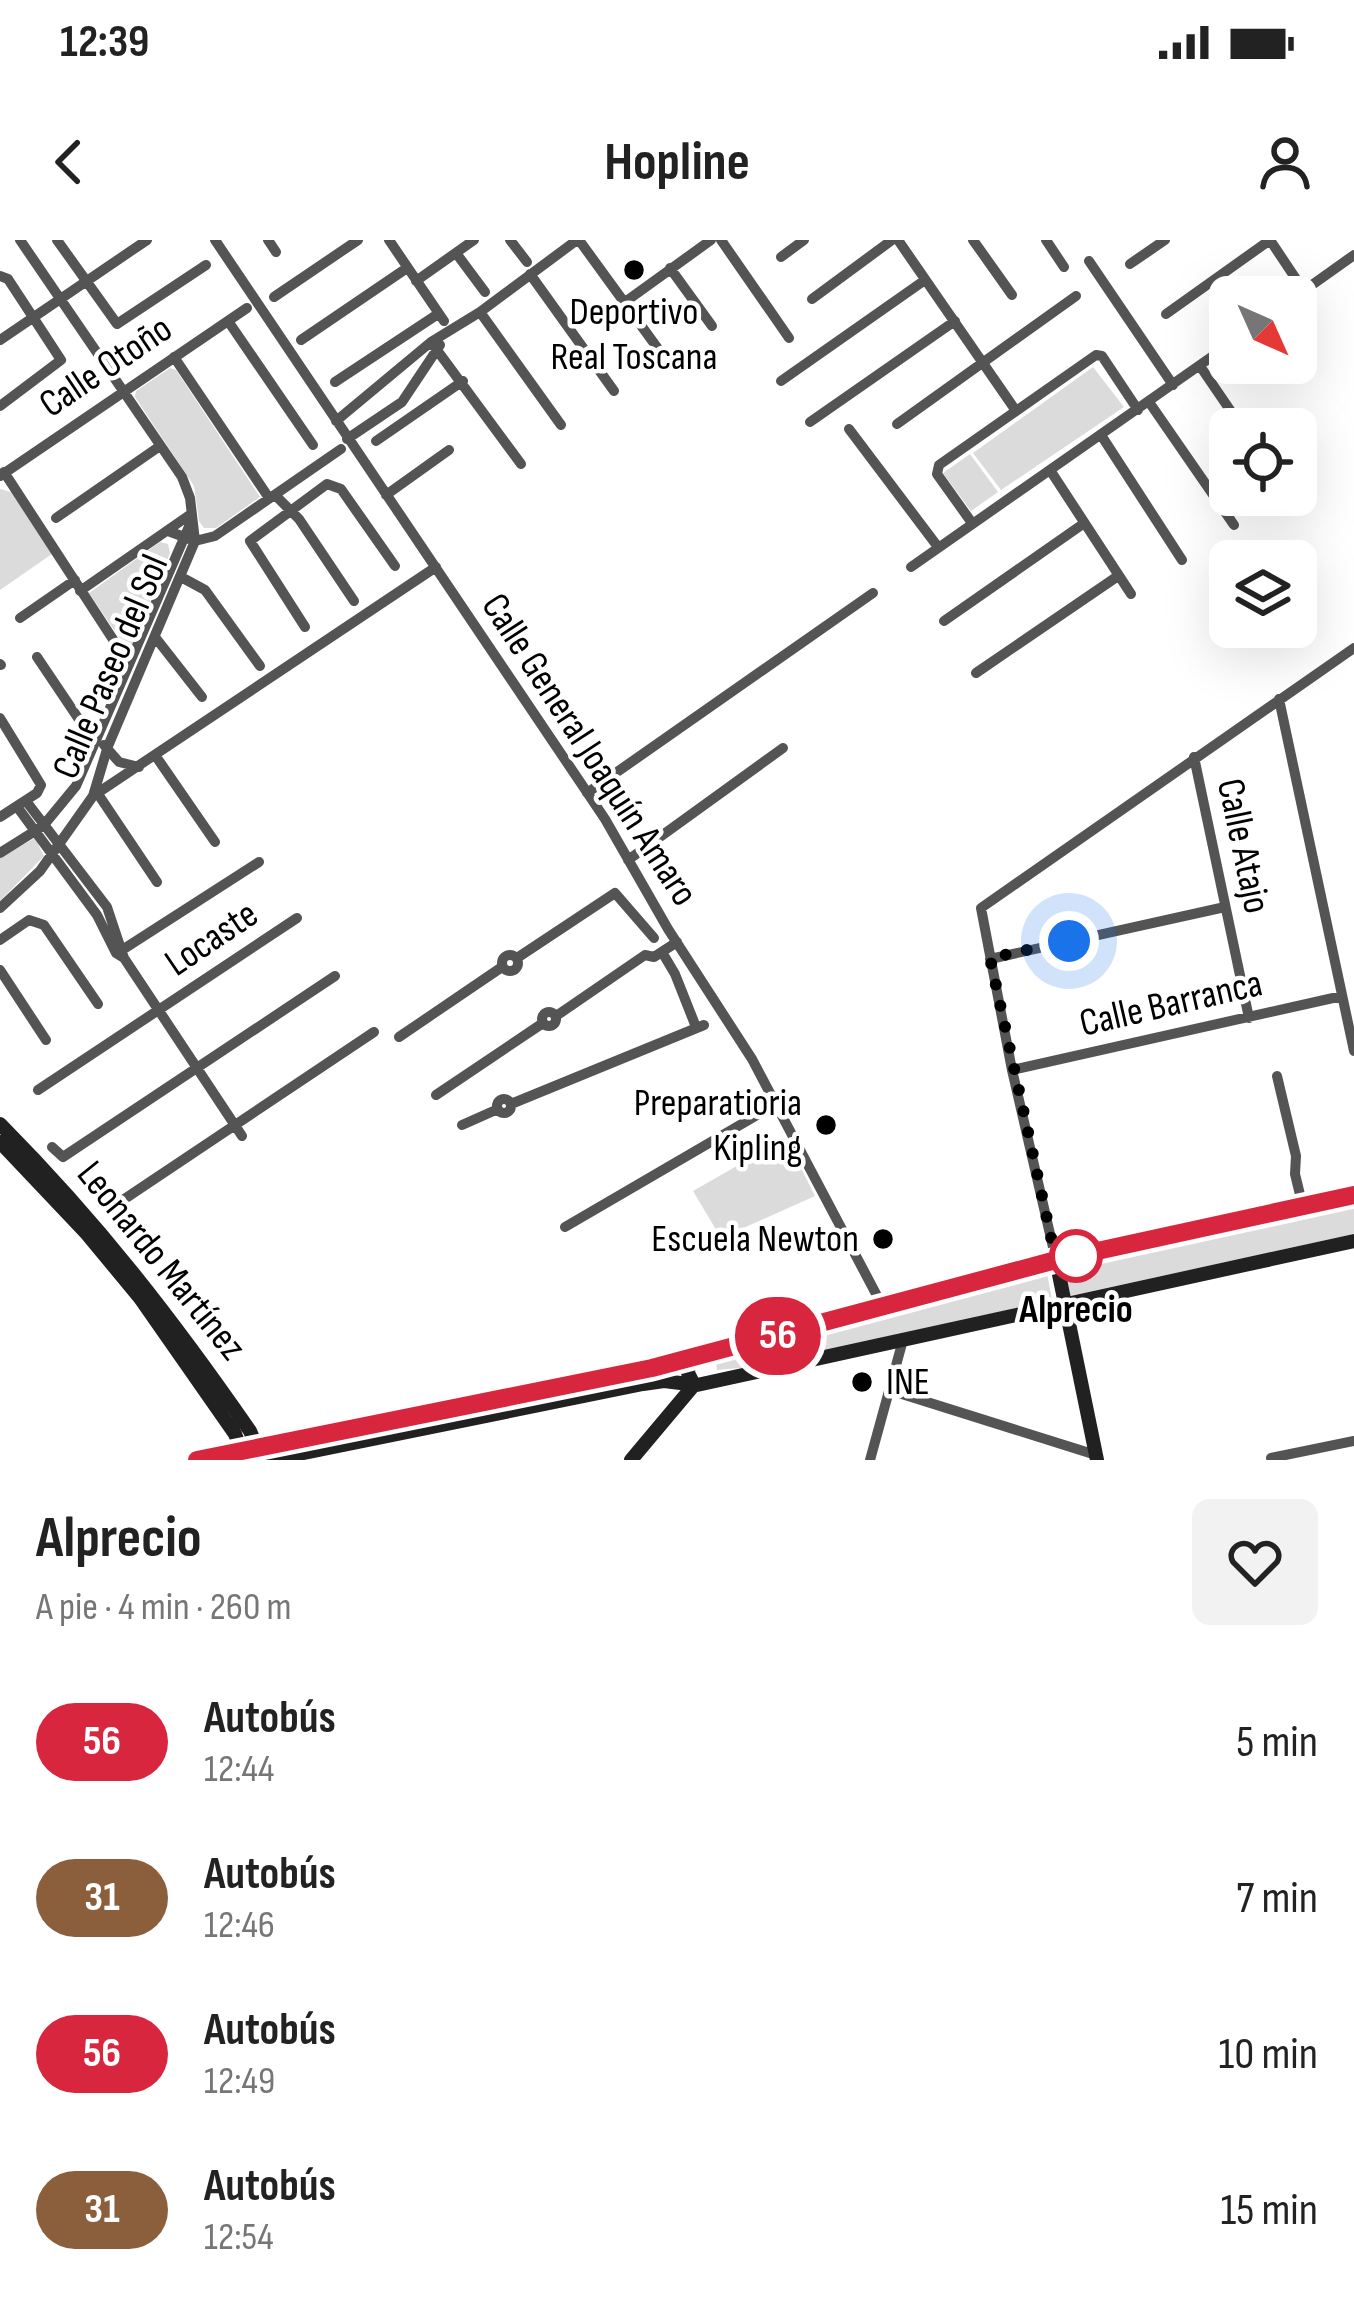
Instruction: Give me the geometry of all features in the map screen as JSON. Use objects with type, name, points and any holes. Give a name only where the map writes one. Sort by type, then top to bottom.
[{"type":"main road","name":"Leonardo Martínez","points":[[0,1124],[76,1201],[154,1296],[250,1431],[255,1456]]},
{"type":"main road","name":"Leonardo Martínez","points":[[0,1142],[132,1288],[255,1456]]},
{"type":"main road","points":[[255,1456],[689,1359],[1056,1260],[1354,1195]]},
{"type":"main road","points":[[197,1460],[255,1456],[643,1384],[701,1384],[1354,1240]]},
{"type":"main road","points":[[1056,1260],[1097,1457]]},
{"type":"main road","points":[[131,1268],[132,1288],[154,1296]]},
{"type":"main road","points":[[631,1460],[701,1384],[711,1364],[708,1354]]},
{"type":"main road","points":[[689,1359],[688,1373],[701,1384]]},
{"type":"street","points":[[20,240],[182,477],[191,518],[20,618]]},
{"type":"street","points":[[57,240],[117,324],[206,265]]},
{"type":"street","points":[[0,340],[147,240]]},
{"type":"street","name":"Calle General Joaquín Amaro","points":[[215,240],[336,421],[344,444],[436,567],[587,794],[752,1058],[884,1309]]},
{"type":"street","points":[[268,240],[276,252]]},
{"type":"street","points":[[274,297],[358,240]]},
{"type":"street","points":[[389,240],[442,323]]},
{"type":"street","points":[[416,281],[474,240]]},
{"type":"street","points":[[510,240],[614,391]]},
{"type":"street","points":[[335,382],[442,323],[481,312],[528,268],[578,240],[664,357]]},
{"type":"street","points":[[625,302],[711,240]]},
{"type":"street","points":[[721,240],[789,338]]},
{"type":"street","points":[[781,257],[804,240]]},
{"type":"street","points":[[812,299],[895,240],[1016,411]]},
{"type":"street","points":[[973,240],[1012,295]]},
{"type":"street","points":[[1046,240],[1064,267]]},
{"type":"street","points":[[1130,264],[1165,240]]},
{"type":"street","points":[[1166,314],[1270,240],[1290,276]]},
{"type":"street","points":[[456,253],[485,292]]},
{"type":"street","points":[[1317,282],[1354,255]]},
{"type":"street","points":[[1090,261],[1173,385]]},
{"type":"street","points":[[301,340],[407,268]]},
{"type":"street","points":[[670,268],[712,326]]},
{"type":"street","points":[[0,276],[8,279],[62,360],[0,406]]},
{"type":"street","points":[[781,381],[925,280]]},
{"type":"street","points":[[897,424],[1076,296]]},
{"type":"street","name":"Calle Otoño","points":[[2,474],[247,308]]},
{"type":"street","points":[[481,312],[561,425]]},
{"type":"street","points":[[810,422],[955,320]]},
{"type":"street","points":[[228,321],[313,445]]},
{"type":"street","points":[[168,531],[189,539],[214,536],[344,444],[413,389],[442,323]]},
{"type":"street","points":[[336,421],[372,388],[434,345]]},
{"type":"street","points":[[434,345],[521,464]]},
{"type":"street","points":[[972,524],[936,470],[1099,353],[1234,525]]},
{"type":"street","points":[[174,357],[294,513],[354,601]]},
{"type":"street","points":[[911,567],[1209,359]]},
{"type":"street","points":[[1200,366],[1229,408]]},
{"type":"street","points":[[376,441],[463,382]]},
{"type":"street","points":[[372,388],[388,410]]},
{"type":"street","points":[[849,429],[938,548]]},
{"type":"street","points":[[1101,435],[1182,560]]},
{"type":"street","points":[[56,518],[160,446]]},
{"type":"street","points":[[386,495],[449,450]]},
{"type":"street","points":[[1050,470],[1131,594]]},
{"type":"street","points":[[2,474],[129,664]]},
{"type":"street","points":[[305,627],[250,541],[294,513],[327,484],[335,484],[395,566]]},
{"type":"street","name":"Calle Paseo del Sol","points":[[0,853],[39,829],[76,786],[181,578],[191,518]]},
{"type":"street","points":[[944,621],[1083,524]]},
{"type":"street","name":"Calle Paseo del Sol","points":[[0,910],[25,887],[95,795],[101,740],[129,664],[189,539]]},
{"type":"street","points":[[157,881],[95,795],[436,567]]},
{"type":"street","points":[[976,673],[1118,576]]},
{"type":"street","points":[[181,578],[205,590],[260,666]]},
{"type":"street","points":[[587,794],[873,593]]},
{"type":"street","points":[[155,637],[202,697]]},
{"type":"street","points":[[1056,1260],[981,908],[1354,647]]},
{"type":"street","points":[[37,657],[78,718],[119,762],[139,767]]},
{"type":"street","points":[[1279,699],[1354,1051]]},
{"type":"street","points":[[0,718],[39,778],[37,793],[0,817]]},
{"type":"street","points":[[628,860],[783,748]]},
{"type":"street","points":[[155,755],[215,842]]},
{"type":"street","name":"Calle Atajo","points":[[1194,757],[1249,1018]]},
{"type":"street","points":[[22,805],[57,848],[242,1136]]},
{"type":"street","points":[[122,954],[259,862]]},
{"type":"street","points":[[398,1037],[502,967],[514,970],[517,958],[615,892],[654,938]]},
{"type":"street","points":[[990,958],[1225,908]]},
{"type":"street","points":[[0,910],[12,930]]},
{"type":"street","name":"Locaste","points":[[38,1090],[297,918]]},
{"type":"street","points":[[0,940],[29,920],[44,925],[98,1004]]},
{"type":"street","points":[[645,955],[646,947],[668,929]]},
{"type":"street","points":[[436,1095],[543,1023],[553,1025],[556,1016],[645,955],[654,957],[676,942]]},
{"type":"street","points":[[462,1125],[700,1026],[662,952]]},
{"type":"street","points":[[0,970],[46,1040]]},
{"type":"street","points":[[52,1147],[63,1157],[335,976]]},
{"type":"street","name":"Calle Barranca","points":[[1012,1070],[1342,996]]},
{"type":"street","points":[[107,1210],[374,1032]]},
{"type":"street","points":[[1277,1076],[1303,1207]]},
{"type":"street","points":[[565,1227],[776,1105]]},
{"type":"street","points":[[870,1460],[903,1340]]},
{"type":"street","points":[[889,1390],[1097,1457]]},
{"type":"street","points":[[1271,1458],[1354,1441]]},
{"type":"shaded area","points":[[1093,367],[1124,407],[1001,490],[973,453]]},
{"type":"shaded area","points":[[170,368],[176,370],[260,497],[216,528],[204,528],[199,521],[194,486],[135,397],[136,391]]},
{"type":"shaded area","points":[[970,454],[998,492],[971,511],[943,473]]},
{"type":"shaded area","points":[[0,489],[11,492],[52,554],[0,590]]},
{"type":"shaded area","points":[[160,542],[168,544],[170,553],[131,649],[127,649],[89,593]]},
{"type":"shaded area","points":[[35,838],[44,856],[0,901],[0,858]]},
{"type":"shaded area","points":[[786,1138],[815,1196],[721,1238],[693,1191]]},
{"type":"shaded area","points":[[1354,1200],[1354,1234],[1070,1296],[1063,1265]]},
{"type":"shaded area","points":[[1046,1268],[1052,1300],[761,1366],[717,1370],[715,1356]]},
{"type":"bus line","name":"56","points":[[197,1460],[652,1368],[1056,1260],[1354,1195]]},
{"type":"place","name":"Deportivo Real Toscana","points":[[634,270]]},
{"type":"place","name":"Preparatioria Kipling","points":[[826,1125]]},
{"type":"place","name":"Escuela Newton","points":[[883,1239]]},
{"type":"place","name":"Alprecio","points":[[1076,1256]]},
{"type":"place","name":"INE","points":[[862,1382]]},
{"type":"route","points":[[1069,941],[990,958],[1056,1260],[1076,1256]]}]
